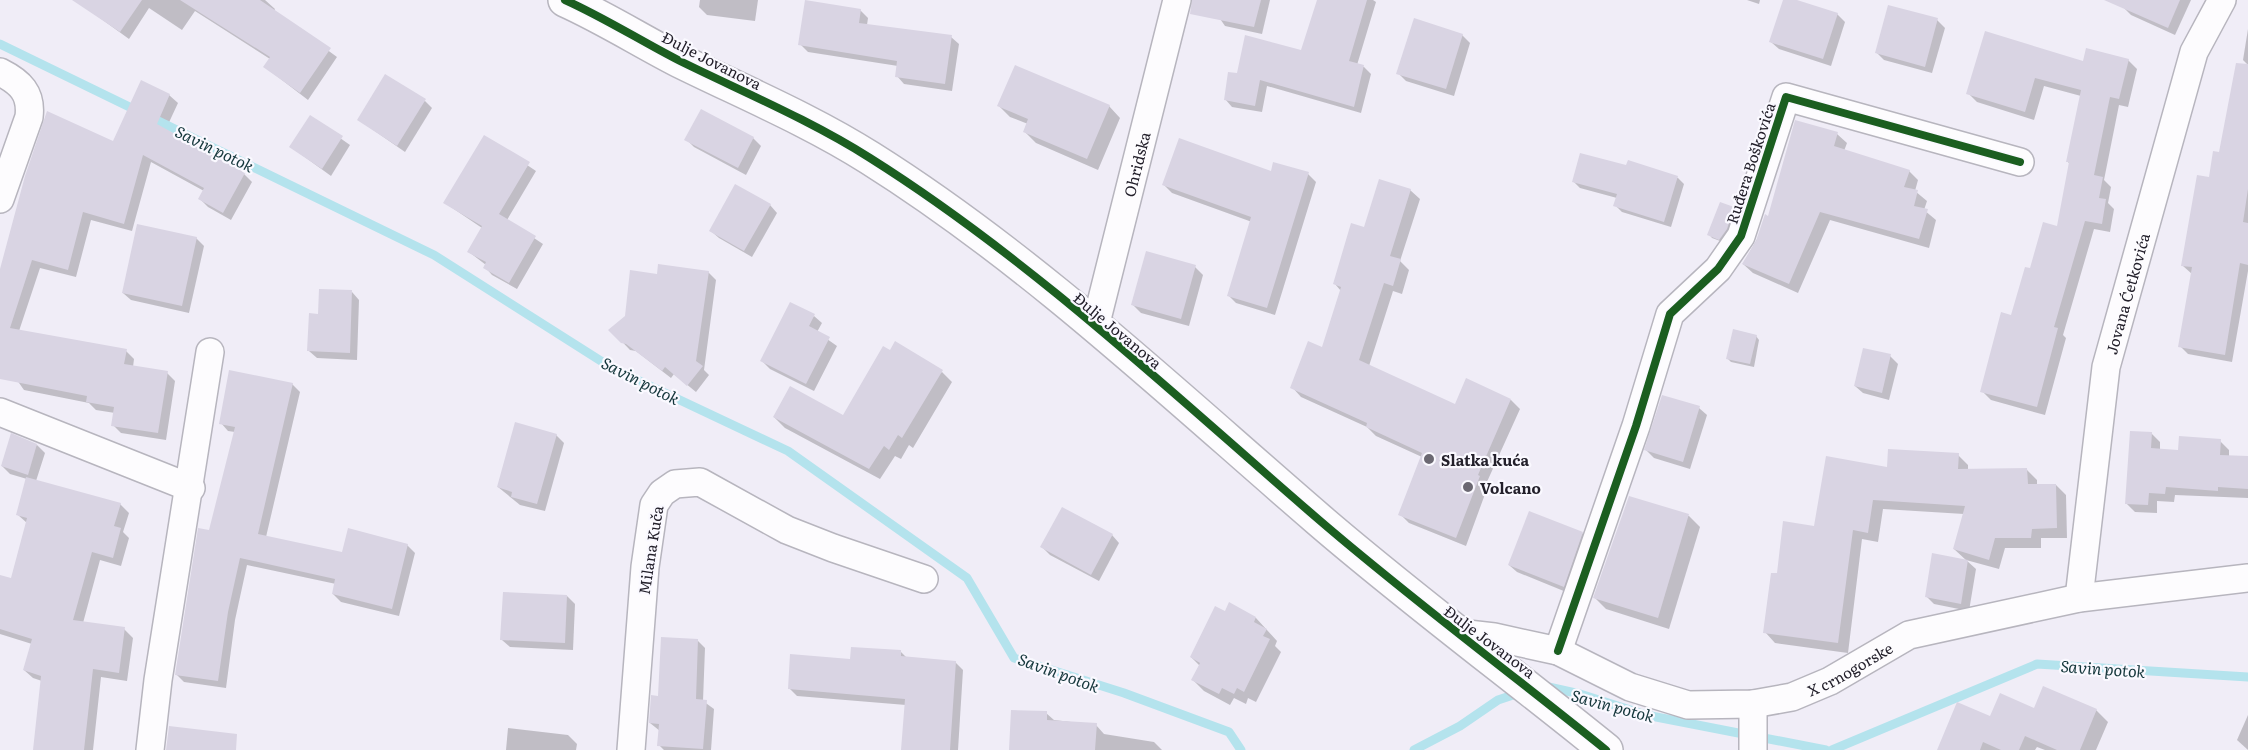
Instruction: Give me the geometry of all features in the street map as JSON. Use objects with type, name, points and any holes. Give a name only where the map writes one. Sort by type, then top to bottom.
[{"type":"street","name":"Đulje Jovanova","points":[[565,0],[612,10],[676,58],[816,127],[870,158],[981,235],[1095,327],[1402,591],[1497,662],[1606,750]]},
{"type":"street","name":"Ohridska","points":[[1095,327],[1177,0]]},
{"type":"street","name":"Jovana Ćetkovića","points":[[2079,598],[2106,367],[2194,52],[2222,0]]},
{"type":"street","points":[[0,72],[25,89],[31,107],[0,199]]},
{"type":"street","name":"Ruđera Boškovića","points":[[1558,651],[1636,426],[1671,314],[1718,269],[1741,236],[1786,97],[2020,162]]},
{"type":"street","points":[[150,750],[158,680],[191,488],[210,352]]},
{"type":"street","points":[[0,412],[191,488]]},
{"type":"street","name":"Milana Kuča","points":[[631,750],[645,567],[654,505],[662,493],[675,484],[700,482],[788,530],[833,549],[924,579]]},
{"type":"street","name":"X crnogorske","points":[[1459,633],[1494,637],[1558,651],[1630,687],[1753,727],[1792,697],[1830,681],[1909,635],[2079,598],[2248,578]]},
{"type":"building","points":[[72,0],[142,0],[120,32]]},
{"type":"building","points":[[180,0],[260,0],[331,48],[300,93],[263,67],[270,57]]},
{"type":"building","points":[[805,0],[861,9],[859,23],[952,35],[945,84],[895,77],[897,61],[798,45]]},
{"type":"building","points":[[1192,0],[1261,0],[1254,27],[1190,14]]},
{"type":"building","points":[[1317,0],[1367,0],[1349,61],[1364,65],[1354,107],[1260,80],[1255,106],[1224,100],[1228,72],[1237,73],[1245,35],[1301,50]]},
{"type":"building","points":[[1783,0],[1797,0],[1838,13],[1823,59],[1769,42]]},
{"type":"building","points":[[2104,0],[2180,0],[2168,28]]},
{"type":"building","points":[[1888,5],[1938,18],[1925,67],[1875,53]]},
{"type":"building","points":[[1414,18],[1463,34],[1446,89],[1396,74]]},
{"type":"building","points":[[1985,31],[2083,61],[2086,48],[2129,59],[2119,99],[2110,97],[2094,175],[2103,177],[2099,198],[2106,199],[2102,224],[2085,221],[2054,327],[2058,328],[2037,407],[1980,392],[2001,312],[2011,315],[2025,267],[2030,268],[2043,222],[2057,226],[2069,162],[2066,162],[2081,90],[2035,78],[2025,112],[1966,94]]},
{"type":"building","points":[[2236,63],[2248,64],[2248,189],[2243,222],[2248,223],[2248,265],[2240,263],[2225,355],[2178,347],[2192,267],[2181,266],[2197,175],[2209,177],[2213,151],[2219,152]]},
{"type":"building","points":[[1015,65],[1110,105],[1087,159],[1023,132],[1028,119],[997,106]]},
{"type":"building","points":[[385,74],[426,99],[397,146],[357,120]]},
{"type":"building","points":[[141,80],[170,94],[157,124],[245,173],[223,213],[198,199],[204,188],[143,155],[124,224],[83,212],[68,270],[32,260],[10,328],[127,349],[124,364],[168,371],[158,433],[111,426],[114,407],[86,402],[87,396],[0,379],[0,269],[25,176],[47,111],[113,141]]},
{"type":"building","points":[[701,109],[754,137],[738,168],[684,140]]},
{"type":"building","points":[[310,115],[343,136],[322,169],[289,147]]},
{"type":"building","points":[[1795,120],[1838,132],[1834,146],[1910,170],[1904,187],[1918,190],[1914,206],[1928,209],[1919,239],[1820,212],[1789,284],[1742,264],[1756,241],[1765,214],[1768,216]]},
{"type":"building","points":[[484,135],[530,162],[499,214],[536,236],[509,283],[483,268],[486,262],[467,252],[482,226],[443,203]]},
{"type":"building","points":[[1179,138],[1271,171],[1273,162],[1309,172],[1267,308],[1227,296],[1251,217],[1162,185]]},
{"type":"building","points":[[1580,153],[1626,165],[1628,160],[1678,176],[1664,222],[1613,206],[1617,194],[1572,182]]},
{"type":"building","points":[[1379,179],[1411,189],[1390,256],[1401,259],[1393,286],[1384,283],[1359,360],[1455,404],[1466,378],[1511,399],[1478,475],[1480,476],[1456,538],[1398,515],[1422,453],[1366,427],[1367,423],[1290,388],[1308,341],[1322,347],[1341,287],[1333,284],[1351,223],[1364,227]]},
{"type":"building","points":[[735,184],[771,204],[744,251],[709,231]]},
{"type":"building","points":[[1720,202],[1734,207],[1727,229],[1719,240],[1707,235]]},
{"type":"building","points":[[137,224],[197,237],[182,306],[122,293]]},
{"type":"building","points":[[1146,251],[1196,265],[1181,319],[1131,305]]},
{"type":"building","points":[[658,264],[709,271],[696,361],[703,366],[687,386],[665,367],[662,371],[626,344],[621,343],[608,330],[625,316],[630,270],[657,274]]},
{"type":"building","points":[[319,289],[352,290],[350,353],[307,351],[309,313],[318,314]]},
{"type":"building","points":[[790,302],[815,314],[809,326],[830,337],[806,384],[760,361]]},
{"type":"building","points":[[1733,329],[1757,335],[1750,364],[1726,359]]},
{"type":"building","points":[[895,341],[943,370],[902,438],[898,435],[889,450],[884,446],[869,469],[773,417],[790,386],[843,415],[883,346],[890,350]]},
{"type":"building","points":[[1863,348],[1891,354],[1882,393],[1854,386]]},
{"type":"building","points":[[229,370],[293,383],[258,534],[342,552],[348,528],[408,544],[392,609],[332,594],[335,579],[240,558],[228,612],[218,681],[175,675],[198,528],[209,530],[235,427],[219,424]]},
{"type":"building","points":[[1662,395],[1700,406],[1683,462],[1644,450]]},
{"type":"building","points":[[515,422],[557,434],[537,504],[511,497],[512,492],[497,487]]},
{"type":"building","points":[[2130,431],[2152,432],[2151,448],[2178,450],[2179,436],[2221,439],[2220,455],[2248,456],[2248,489],[2218,487],[2218,491],[2166,487],[2165,494],[2149,493],[2148,505],[2125,504]]},
{"type":"building","points":[[11,433],[37,444],[28,475],[1,466]]},
{"type":"building","points":[[1888,449],[1959,453],[1958,469],[2027,468],[2028,484],[2056,484],[2057,528],[2032,529],[2031,538],[1995,538],[1989,560],[1953,549],[1965,506],[1873,500],[1868,533],[1853,530],[1838,643],[1763,633],[1771,573],[1777,573],[1783,521],[1814,526],[1826,456],[1887,467]]},
{"type":"building","points":[[26,477],[121,503],[114,526],[121,528],[113,558],[92,552],[73,620],[125,627],[119,673],[93,669],[84,750],[33,750],[41,676],[23,670],[32,639],[0,629],[0,575],[11,578],[27,518],[16,515]]},
{"type":"building","points":[[1629,496],[1689,514],[1658,618],[1593,598]]},
{"type":"building","points":[[1062,507],[1113,534],[1091,575],[1040,547]]},
{"type":"building","points":[[1529,511],[1583,532],[1564,587],[1508,565]]},
{"type":"building","points":[[1932,553],[1968,560],[1961,604],[1925,597]]},
{"type":"building","points":[[503,592],[567,595],[565,643],[500,640]]},
{"type":"building","points":[[1229,602],[1256,617],[1254,622],[1267,629],[1263,636],[1270,639],[1244,692],[1237,688],[1234,694],[1222,688],[1219,694],[1191,680],[1200,663],[1190,657],[1215,606],[1225,611]]},
{"type":"building","points":[[661,637],[698,639],[696,699],[707,700],[703,749],[657,746],[659,724],[649,723],[651,695],[658,696]]},
{"type":"building","points":[[851,647],[901,650],[901,656],[956,661],[950,750],[901,750],[905,699],[788,689],[790,654],[850,659]]},
{"type":"building","points":[[2043,686],[2097,709],[2080,750],[2057,750],[2025,736],[2019,750],[2001,750],[1983,742],[1980,750],[1937,750],[1957,702],[1990,716],[2000,693],[2034,708]]},
{"type":"building","points":[[1011,710],[1047,711],[1047,720],[1097,723],[1095,750],[1009,750]]},
{"type":"building","points":[[169,726],[237,734],[236,750],[166,750]]},
{"type":"waterway","name":"Savin potok","points":[[0,44],[434,255],[612,368],[788,451],[967,578],[1014,658],[1124,693],[1229,732],[1241,750]]},
{"type":"waterway","name":"Savin potok","points":[[1832,750],[2037,664],[2248,677]]},
{"type":"waterway","name":"Savin potok","points":[[1544,686],[1580,694],[1646,715],[1826,750]]},
{"type":"waterway","name":"Savin potok","points":[[1414,750],[1460,726],[1498,700],[1522,692]]},
{"type":"cycle path","points":[[565,0],[680,61],[824,131],[930,198],[1045,284],[1156,377],[1353,549],[1606,750]]},
{"type":"cycle path","points":[[1558,651],[1636,426],[1670,314],[1718,269],[1741,236],[1786,97],[2020,162]]},
{"type":"place","name":"Slatka kuća","points":[[1429,459]]},
{"type":"place","name":"Volcano","points":[[1468,487]]}]
